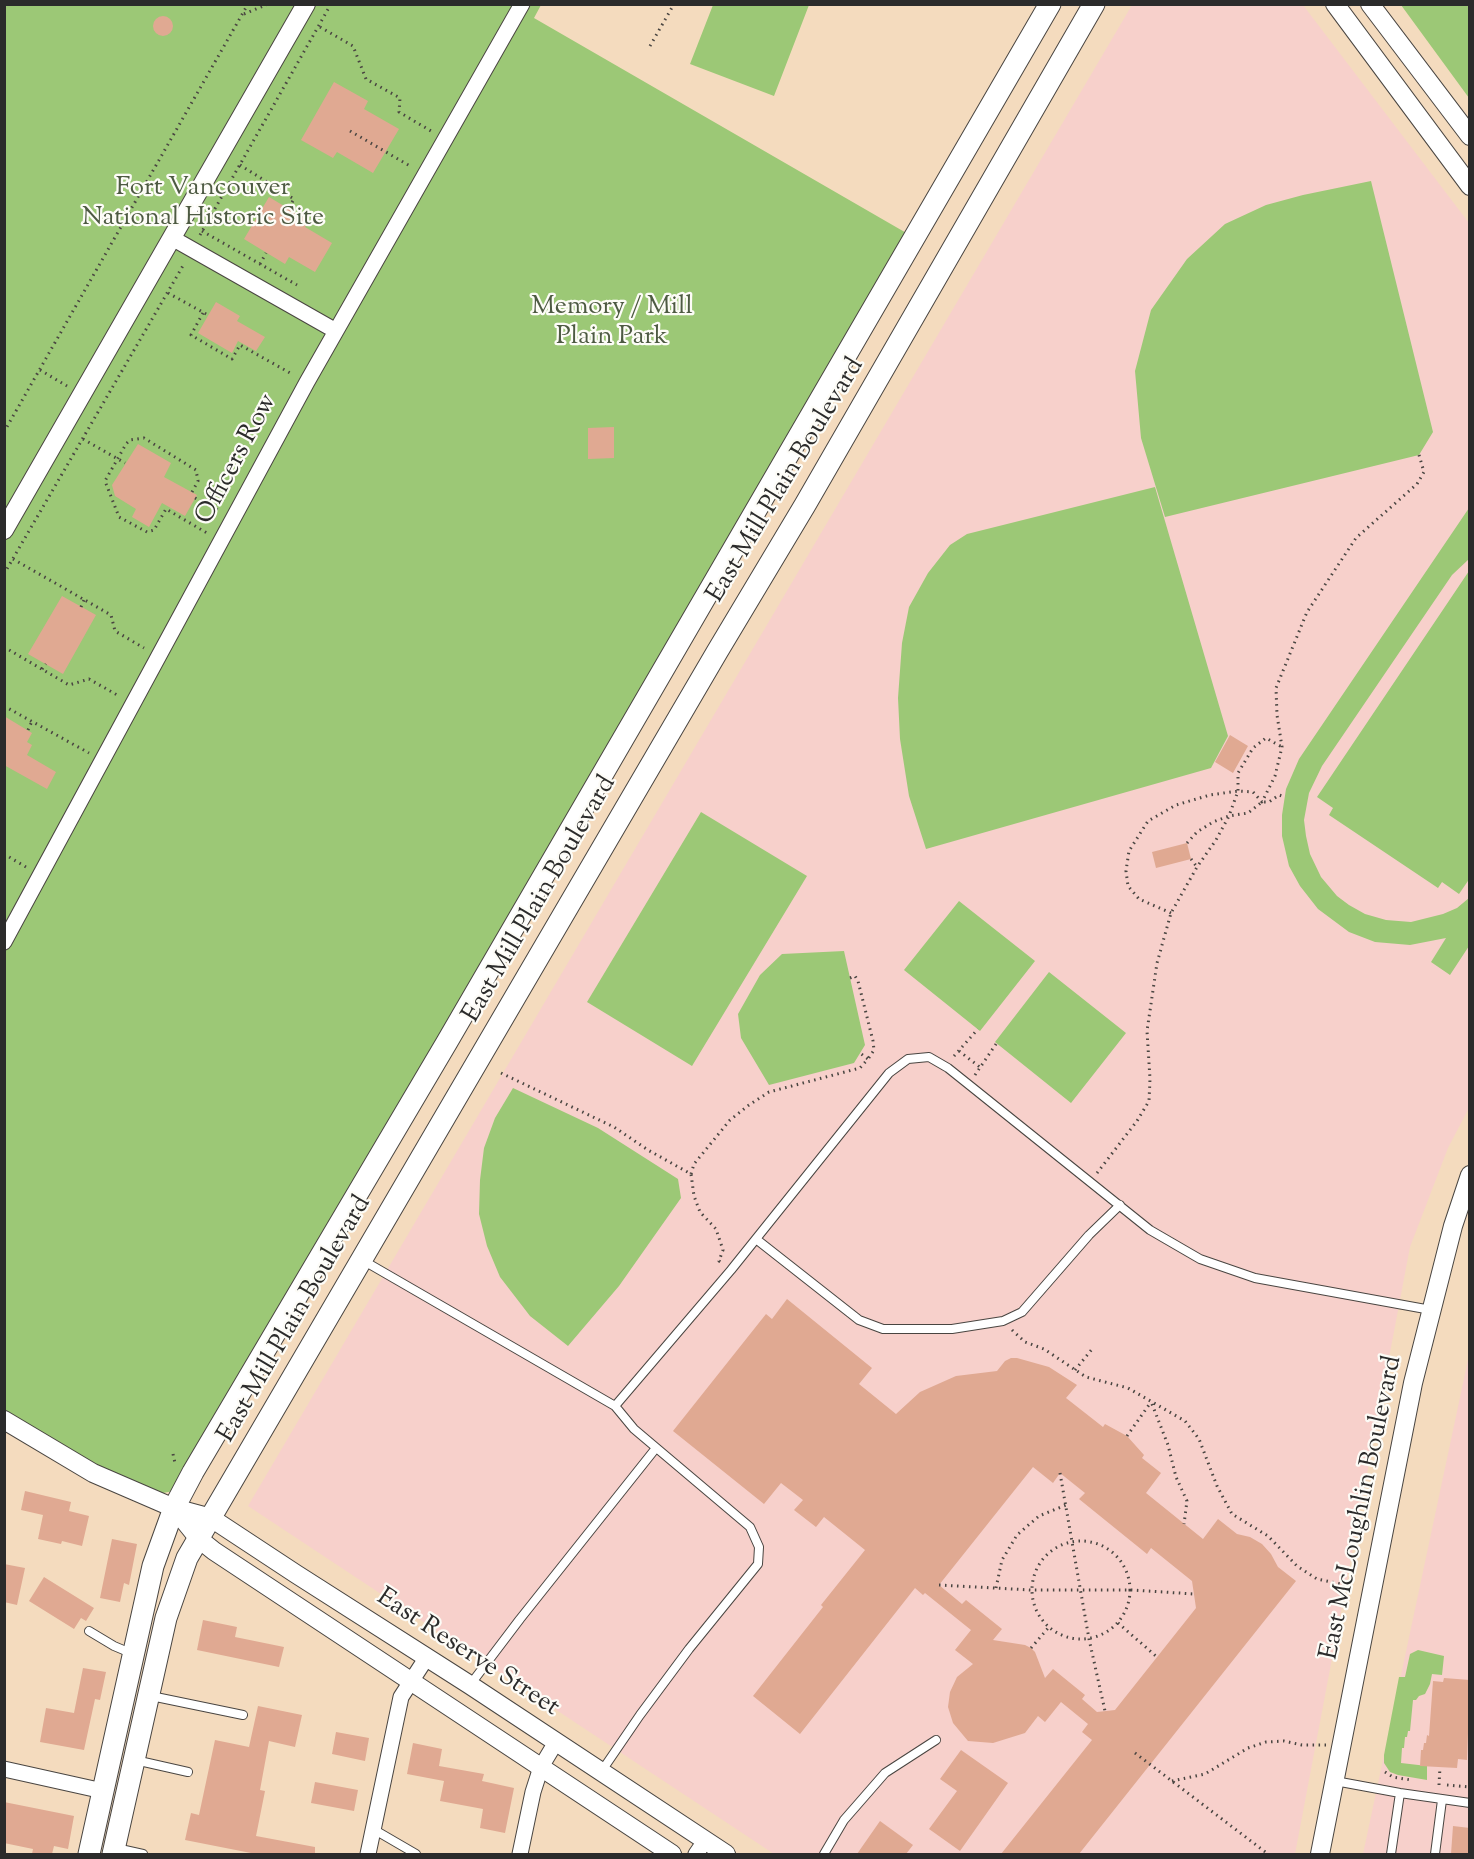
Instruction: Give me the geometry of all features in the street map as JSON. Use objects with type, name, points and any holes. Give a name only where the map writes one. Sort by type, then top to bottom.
[{"type":"main road","name":"East Mill Plain Boulevard","points":[[89,1854],[153,1566],[174,1508],[1050,4]]},
{"type":"main road","name":"East Mill Plain Boulevard","points":[[113,1851],[172,1598],[187,1558],[805,505],[1094,4]]},
{"type":"street","points":[[4,530],[306,4]]},
{"type":"street","name":"Officers Row","points":[[4,942],[307,382],[522,4]]},
{"type":"street","points":[[1335,4],[1470,186]]},
{"type":"street","points":[[1370,4],[1470,136]]},
{"type":"street","points":[[172,238],[336,331]]},
{"type":"street","name":"East McLoughlin Boulevard","points":[[1320,1854],[1413,1383],[1454,1226],[1470,1175]]},
{"type":"street","name":"East Reserve Street","points":[[4,1420],[93,1473],[174,1508],[211,1518],[556,1742],[701,1848],[726,1854]]},
{"type":"street","name":"East Reserve Street","points":[[174,1508],[199,1539],[672,1854]]},
{"type":"street","points":[[368,1854],[401,1697],[427,1657]]},
{"type":"street","points":[[520,1854],[533,1792],[541,1767],[556,1742]]},
{"type":"street","points":[[4,1769],[103,1791]]},
{"type":"lane","points":[[615,1407],[731,1270],[889,1073],[908,1059],[929,1057],[943,1065],[1150,1230],[1200,1259],[1255,1278],[1431,1310]]},
{"type":"lane","points":[[756,1239],[859,1320],[883,1329],[952,1329],[1003,1321],[1022,1312],[1089,1235],[1120,1205]]},
{"type":"lane","points":[[363,1260],[615,1407],[634,1429],[750,1527],[759,1547],[758,1564],[689,1649],[600,1773]]},
{"type":"lane","points":[[470,1685],[656,1448]]},
{"type":"lane","points":[[89,1631],[133,1654]]},
{"type":"lane","points":[[148,1695],[243,1715]]},
{"type":"lane","points":[[824,1854],[844,1820],[885,1773],[936,1740]]},
{"type":"lane","points":[[134,1759],[188,1772]]},
{"type":"lane","points":[[1334,1781],[1470,1803]]},
{"type":"lane","points":[[1391,1854],[1400,1793]]},
{"type":"lane","points":[[1435,1854],[1442,1800]]},
{"type":"lane","points":[[373,1829],[416,1854]]},
{"type":"lane","points":[[113,1851],[143,1854]]},
{"type":"path","points":[[4,432],[248,4]]},
{"type":"path","points":[[243,14],[268,4]]},
{"type":"path","points":[[4,574],[168,293],[331,4]]},
{"type":"path","points":[[650,46],[674,4]]},
{"type":"path","points":[[319,26],[353,46],[366,78],[400,98],[399,112],[445,139]]},
{"type":"path","points":[[351,131],[424,175]]},
{"type":"path","points":[[240,165],[294,199],[288,209]]},
{"type":"path","points":[[202,231],[297,285]]},
{"type":"path","points":[[260,264],[267,253]]},
{"type":"path","points":[[168,293],[208,315]]},
{"type":"path","points":[[203,313],[191,335],[200,338],[232,359],[240,345],[307,382]]},
{"type":"path","points":[[192,492],[198,481],[196,470],[144,438],[130,440],[105,481],[119,517],[147,532],[154,530],[166,509],[222,541]]},
{"type":"path","points":[[83,439],[125,463]]},
{"type":"path","points":[[1187,843],[1197,832],[1213,822],[1229,816],[1248,813],[1262,802],[1275,776],[1282,747],[1277,716],[1276,688],[1307,612],[1356,538],[1417,484],[1424,472],[1419,455]]},
{"type":"path","points":[[195,498],[234,519]]},
{"type":"path","points":[[13,559],[111,615],[115,632],[159,657]]},
{"type":"path","points":[[81,607],[84,600]]},
{"type":"path","points":[[4,647],[69,685],[89,679],[133,705]]},
{"type":"path","points":[[42,669],[45,664]]},
{"type":"path","points":[[4,706],[103,760]]},
{"type":"path","points":[[28,730],[32,721]]},
{"type":"path","points":[[1090,1182],[1137,1121],[1149,1101],[1147,1032],[1157,963],[1171,913],[1229,816],[1238,791],[1238,773],[1253,748],[1266,738],[1282,747]]},
{"type":"path","points":[[1171,913],[1139,899],[1128,886],[1126,872],[1129,851],[1148,821],[1176,805],[1210,795],[1238,791],[1253,792],[1262,802],[1269,802],[1280,795],[1285,797]]},
{"type":"path","points":[[4,854],[40,875]]},
{"type":"path","points":[[1191,859],[1197,867]]},
{"type":"path","points":[[731,1270],[719,1261],[723,1250],[716,1229],[700,1212],[694,1196],[691,1174],[694,1164],[730,1120],[769,1092],[860,1068],[868,1059],[874,1050],[873,1041],[858,981],[855,976],[850,978]]},
{"type":"path","points":[[943,1065],[978,1029]]},
{"type":"path","points":[[968,1084],[996,1044]]},
{"type":"path","points":[[959,1051],[981,1068]]},
{"type":"path","points":[[860,1053],[868,1059]]},
{"type":"path","points":[[501,1073],[614,1127],[648,1150],[691,1174]]},
{"type":"path","points":[[1003,1321],[1025,1342],[1044,1349],[1086,1377],[1128,1388],[1185,1421],[1199,1439],[1217,1486],[1232,1514],[1268,1536],[1297,1566],[1317,1579],[1372,1590]]},
{"type":"path","points":[[1076,1370],[1094,1348]]},
{"type":"path","points":[[1127,1436],[1151,1402]]},
{"type":"path","points":[[1151,1402],[1168,1445],[1176,1477],[1187,1501],[1184,1524]]},
{"type":"path","points":[[1060,1473],[1089,1639],[1105,1711]]},
{"type":"path","points":[[996,1588],[1002,1560],[1017,1534],[1039,1516],[1066,1505]]},
{"type":"path","points":[[1082,1540],[1101,1544],[1117,1555],[1128,1571],[1132,1590],[1128,1610],[1118,1623],[1100,1636],[1081,1640],[1062,1636],[1048,1627],[1035,1609],[1031,1590],[1035,1571],[1046,1554],[1063,1544],[1073,1542],[1082,1540]]},
{"type":"path","points":[[939,1586],[1031,1590],[1132,1590],[1194,1594]]},
{"type":"path","points":[[1118,1623],[1157,1657]]},
{"type":"path","points":[[1031,1648],[1048,1627]]},
{"type":"path","points":[[1172,1781],[1205,1774],[1248,1748],[1266,1742],[1284,1741],[1302,1745],[1327,1744]]},
{"type":"path","points":[[1135,1753],[1268,1854]]},
{"type":"path","points":[[1440,1767],[1437,1785],[1470,1787]]},
{"type":"path","points":[[1385,1772],[1393,1777],[1414,1781]]},
{"type":"shaded area","points":[[1132,5],[1303,5],[1469,223],[1470,1106],[1448,1148],[1410,1247],[1295,1854],[774,1854],[248,1506]]},
{"type":"shaded area","points":[[1469,1355],[1469,1854],[1363,1854]]},
{"type":"green space","name":"Memory / Mill Plain Park","points":[[4,5],[541,5],[534,18],[915,238],[174,1491],[146,1496],[5,1419]]},
{"type":"green space","points":[[713,5],[809,5],[774,96],[690,64]]},
{"type":"green space","points":[[1401,5],[1469,5],[1469,98]]},
{"type":"green space","points":[[1371,181],[1433,432],[1419,455],[1165,517],[1141,438],[1135,371],[1151,310],[1187,259],[1225,224],[1266,205]]},
{"type":"green space","points":[[1155,487],[1228,736],[1211,768],[926,849],[909,796],[900,739],[898,698],[902,643],[909,607],[928,573],[950,545],[967,534]]},
{"type":"green space","points":[[1469,508],[1469,559],[1452,575],[1322,766],[1309,793],[1304,820],[1310,854],[1321,877],[1337,896],[1365,914],[1386,920],[1411,922],[1443,914],[1457,908],[1469,898],[1469,946],[1450,975],[1431,962],[1446,938],[1410,945],[1375,942],[1349,932],[1318,909],[1300,886],[1289,866],[1282,836],[1282,815],[1286,789],[1299,759]]},
{"type":"green space","points":[[1469,571],[1470,878],[1459,894],[1442,882],[1438,888],[1329,815],[1333,808],[1317,797]]},
{"type":"green space","points":[[701,812],[807,876],[692,1066],[587,1002]]},
{"type":"green space","points":[[959,901],[1035,961],[980,1031],[904,970]]},
{"type":"green space","points":[[844,951],[865,1045],[854,1063],[769,1085],[741,1038],[738,1014],[760,975],[782,954]]},
{"type":"green space","points":[[1049,972],[1126,1033],[1071,1103],[995,1042]]},
{"type":"green space","points":[[513,1088],[598,1128],[678,1179],[681,1198],[619,1286],[568,1346],[530,1316],[500,1277],[487,1246],[479,1214],[484,1148],[495,1118]]},
{"type":"green space","points":[[1418,1650],[1444,1656],[1442,1675],[1432,1674],[1425,1694],[1413,1700],[1410,1731],[1405,1737],[1404,1748],[1402,1748],[1401,1763],[1427,1766],[1427,1780],[1390,1772],[1384,1763],[1399,1677],[1405,1677],[1410,1654]]},
{"type":"building","points":[[159,16],[167,16],[173,22],[173,30],[167,36],[159,36],[153,30],[153,22]]},
{"type":"building","points":[[334,82],[368,101],[364,109],[399,129],[373,173],[337,152],[333,158],[301,140]]},
{"type":"building","points":[[269,197],[309,221],[305,227],[332,243],[315,272],[289,257],[285,264],[244,239]]},
{"type":"building","points":[[216,302],[240,316],[237,321],[265,337],[256,351],[238,341],[232,353],[198,333]]},
{"type":"building","points":[[614,427],[614,458],[588,459],[588,428]]},
{"type":"building","points":[[138,444],[171,463],[164,477],[197,495],[185,516],[162,503],[149,527],[132,517],[136,509],[115,496],[112,485]]},
{"type":"building","points":[[62,596],[96,615],[63,674],[28,654]]},
{"type":"building","points":[[4,716],[32,733],[27,742],[32,745],[27,755],[56,772],[47,789],[4,765]]},
{"type":"building","points":[[1230,735],[1248,746],[1233,773],[1215,762]]},
{"type":"building","points":[[1187,843],[1191,859],[1156,868],[1152,852]]},
{"type":"building","points":[[787,1299],[872,1368],[859,1384],[896,1414],[920,1392],[956,1376],[997,1371],[1005,1361],[1011,1358],[1049,1367],[1077,1385],[1066,1398],[1103,1427],[1105,1424],[1127,1436],[1144,1455],[1142,1458],[1161,1473],[1146,1493],[1203,1539],[1218,1519],[1237,1534],[1250,1537],[1262,1544],[1278,1567],[1296,1581],[1079,1854],[1001,1854],[1092,1740],[1082,1732],[1088,1724],[1061,1702],[1045,1722],[1038,1716],[1025,1733],[993,1743],[968,1741],[953,1723],[948,1707],[950,1692],[957,1677],[973,1664],[955,1650],[971,1630],[925,1593],[923,1595],[915,1588],[800,1734],[753,1696],[865,1550],[824,1517],[816,1527],[794,1510],[803,1500],[781,1483],[764,1504],[673,1431],[766,1314],[772,1319]],"holes":[[[1033,1467],[1053,1483],[1060,1473],[1085,1493],[1079,1499],[1147,1554],[1151,1548],[1192,1581],[1196,1608],[1115,1710],[1097,1712],[1082,1699],[1085,1695],[1053,1669],[1045,1678],[1035,1652],[1031,1648],[993,1640],[1002,1629],[966,1600],[962,1604],[939,1585]]]},
{"type":"building","points":[[25,1491],[71,1502],[69,1511],[89,1516],[82,1546],[38,1539],[43,1515],[21,1510]]},
{"type":"building","points":[[112,1539],[137,1544],[129,1585],[124,1583],[120,1602],[100,1598]]},
{"type":"building","points":[[4,1564],[25,1568],[17,1605],[4,1602]]},
{"type":"building","points":[[44,1577],[94,1608],[86,1621],[81,1618],[74,1629],[29,1601]]},
{"type":"building","points":[[203,1620],[237,1627],[235,1637],[284,1647],[279,1667],[197,1650]]},
{"type":"building","points":[[83,1668],[106,1672],[100,1700],[95,1699],[84,1750],[40,1742],[46,1708],[74,1713]]},
{"type":"building","points":[[1444,1678],[1470,1680],[1467,1760],[1458,1759],[1457,1768],[1420,1766],[1421,1750],[1426,1743],[1427,1735],[1429,1736],[1433,1681],[1443,1682]]},
{"type":"building","points":[[258,1706],[302,1715],[295,1747],[269,1741],[260,1790],[265,1791],[256,1836],[315,1847],[315,1854],[256,1854],[185,1840],[191,1813],[199,1815],[215,1740],[249,1747]]},
{"type":"building","points":[[336,1732],[369,1738],[365,1761],[332,1754]]},
{"type":"building","points":[[413,1743],[442,1749],[439,1766],[484,1774],[482,1781],[514,1788],[505,1833],[480,1828],[483,1809],[440,1801],[444,1781],[407,1774]]},
{"type":"building","points":[[961,1750],[1008,1783],[960,1851],[929,1829],[957,1791],[940,1779]]},
{"type":"building","points":[[315,1782],[358,1790],[354,1811],[311,1803]]},
{"type":"building","points":[[4,1802],[74,1816],[68,1849],[54,1846],[52,1854],[32,1854],[33,1849],[4,1843]]},
{"type":"building","points":[[880,1821],[913,1845],[906,1854],[857,1854]]},
{"type":"building","points":[[1453,1826],[1470,1828],[1470,1854],[1451,1854]]},
{"type":"park label","name":"Fort Vancouver National Historic Site","points":[[203,205]]}]
